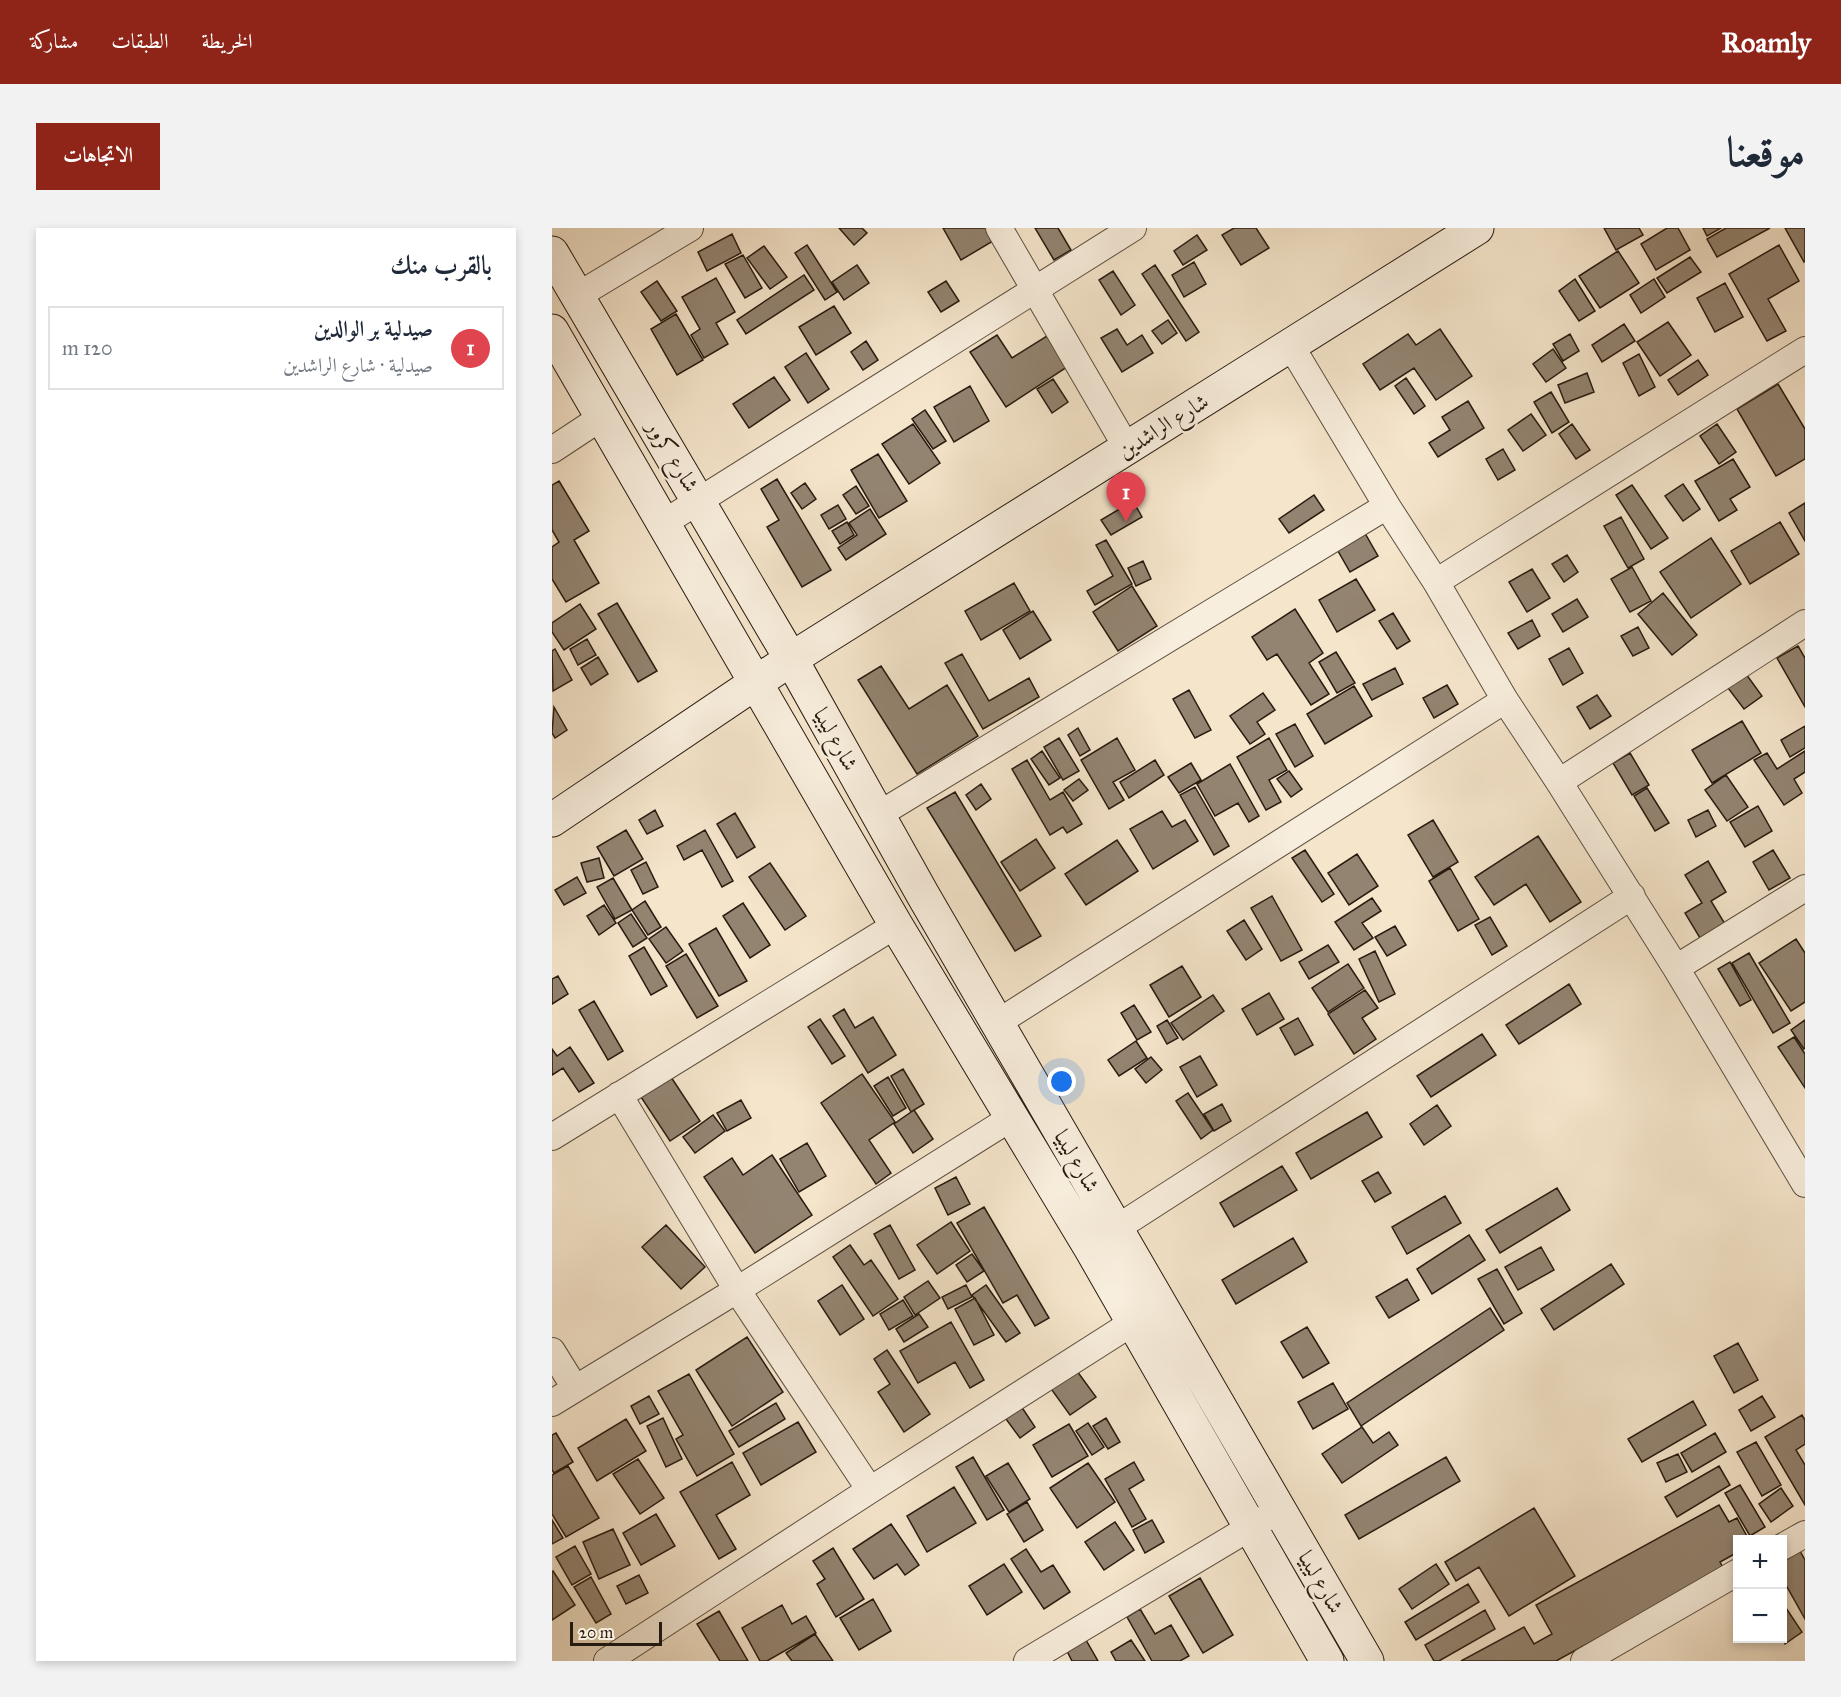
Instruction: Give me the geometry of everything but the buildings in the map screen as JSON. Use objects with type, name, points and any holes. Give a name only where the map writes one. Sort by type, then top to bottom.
[{"type":"main road","name":"شارع الراشدين","points":[[552,820],[791,659],[1478,228]]},
{"type":"main road","name":"شارع كرور","points":[[552,253],[791,659]]},
{"type":"main road","name":"شارع كرور","points":[[552,331],[662,524],[756,682]]},
{"type":"main road","name":"شارع ليبيا","points":[[791,659],[997,1023],[1367,1661]]},
{"type":"main road","name":"شارع ليبيا","points":[[756,682],[896,925],[1091,1249],[1327,1661]]},
{"type":"main road","points":[[1169,1386],[1197,1367]]},
{"type":"street","points":[[577,296],[690,228]]},
{"type":"street","points":[[999,228],[1127,448]]},
{"type":"street","points":[[662,524],[1133,228]]},
{"type":"street","points":[[1291,346],[1387,506],[1436,582],[1504,700],[1632,896],[1801,1168]]},
{"type":"street","points":[[1436,582],[1805,350]]},
{"type":"street","points":[[552,450],[602,417]]},
{"type":"street","points":[[879,815],[1387,506]]},
{"type":"street","points":[[1559,782],[1805,624]]},
{"type":"street","points":[[997,1023],[1504,700]]},
{"type":"street","points":[[1677,968],[1805,888]]},
{"type":"street","points":[[1117,1228],[1632,896]]},
{"type":"street","points":[[552,1137],[896,925]]},
{"type":"street","points":[[618,1095],[737,1290],[870,1490]]},
{"type":"street","points":[[552,1403],[1011,1118]]},
{"type":"street","points":[[620,1657],[870,1490],[1132,1323]]},
{"type":"street","points":[[552,1351],[575,1388]]},
{"type":"street","points":[[1027,1661],[1280,1510]]},
{"type":"street","points":[[1787,1544],[1805,1534]]},
{"type":"street","points":[[1584,1661],[1733,1574]]},
{"type":"place","name":"صيدلية بر الوالدين","points":[[1126,522]]}]
